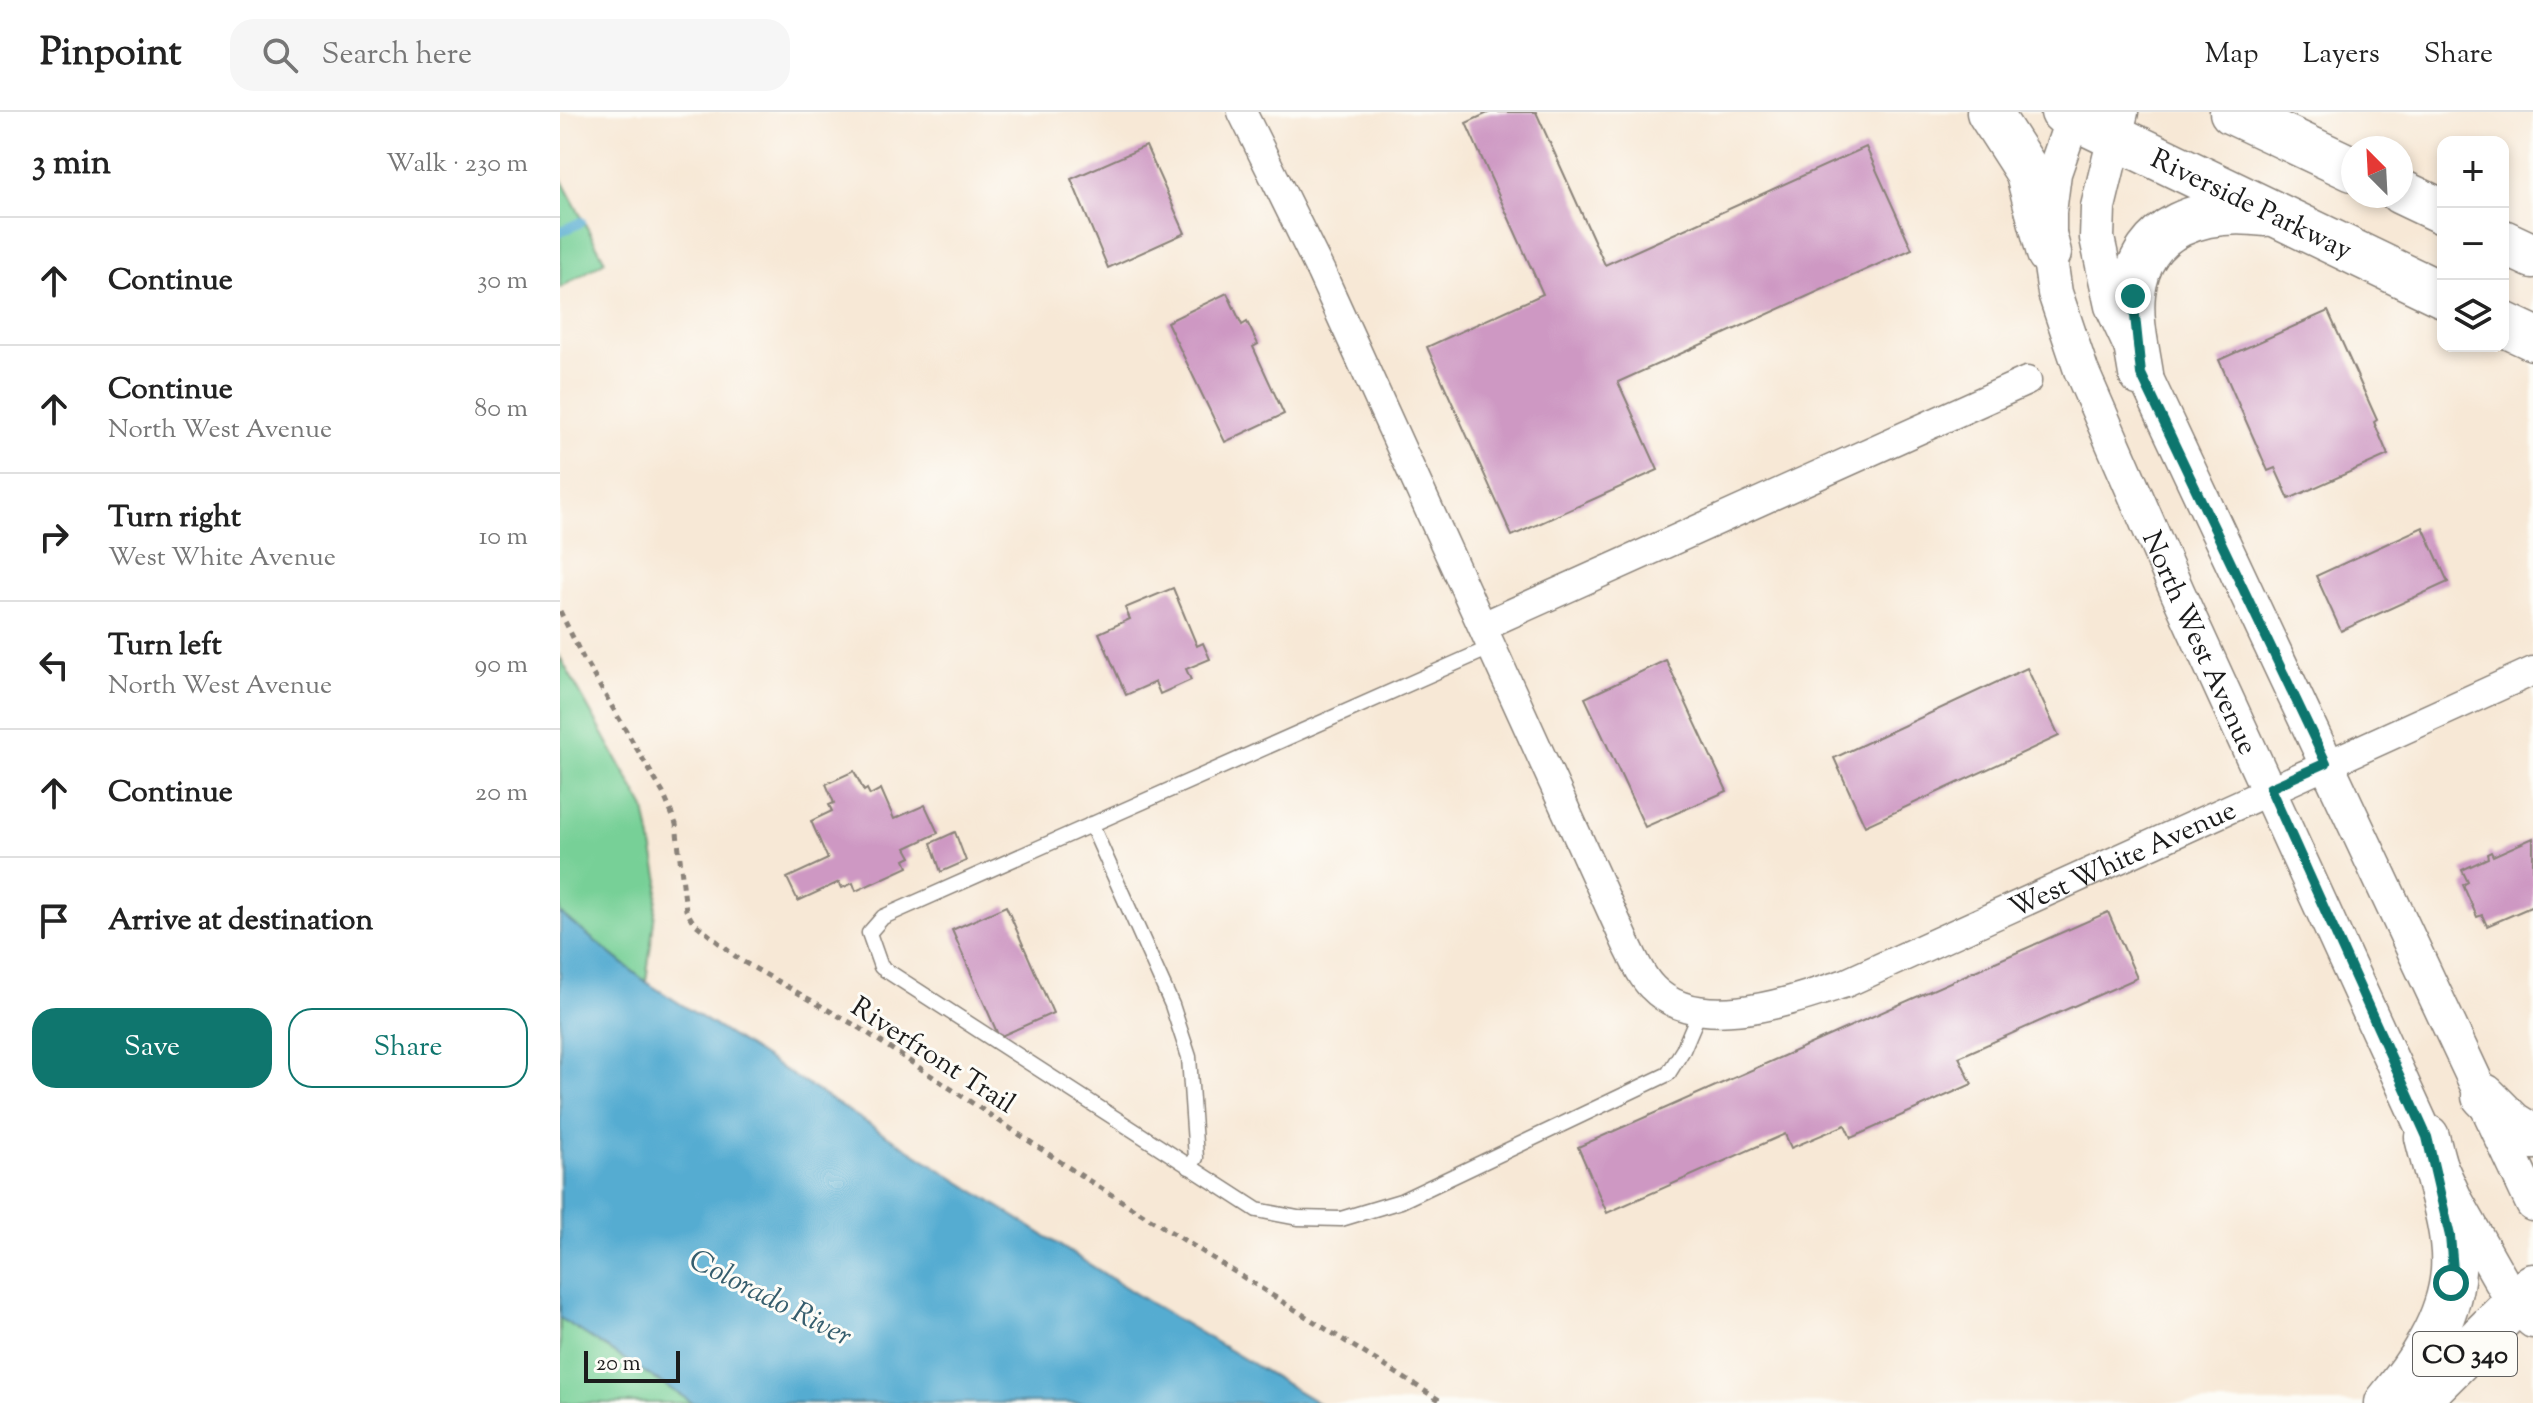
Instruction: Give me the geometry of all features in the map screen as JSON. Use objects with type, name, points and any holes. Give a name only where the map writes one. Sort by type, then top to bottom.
[{"type":"main road","points":[[1989,112],[2027,171],[2049,253]]},
{"type":"main road","points":[[2232,112],[2341,163]]},
{"type":"main road","name":"Riverside Parkway","points":[[2070,113],[2119,125],[2279,216],[2437,292]]},
{"type":"main road","points":[[2413,198],[2437,209]]},
{"type":"main road","points":[[2141,374],[2133,296],[2146,252],[2159,237],[2195,216],[2216,211],[2279,216]]},
{"type":"main road","points":[[2509,245],[2533,256]]},
{"type":"main road","points":[[2509,327],[2533,338]]},
{"type":"main road","points":[[2484,1096],[2512,1124],[2533,1137]]},
{"type":"main road","points":[[2387,1403],[2441,1320],[2453,1270],[2450,1236],[2427,1137]]},
{"type":"main road","name":"CO 340","points":[[2415,1403],[2527,1304]]},
{"type":"street","points":[[1242,112],[1321,272],[1641,970],[1653,988],[1674,1002],[1700,1010]]},
{"type":"street","name":"North West Avenue","points":[[2070,113],[2054,173],[2049,212],[2049,253],[2055,293],[2081,370],[2177,591],[2270,788],[2456,1201],[2527,1304]]},
{"type":"street","points":[[2119,125],[2101,185],[2097,238],[2112,306],[2141,374],[2533,1204]]},
{"type":"street","points":[[1488,637],[2027,381]]},
{"type":"street","name":"West White Avenue","points":[[1700,1010],[1740,1011],[1780,1005],[1846,983],[2169,839],[2270,788],[2533,671]]},
{"type":"lane","points":[[1488,637],[1091,824],[883,917],[869,933],[872,949],[881,967],[1257,1210],[1298,1218],[1341,1219],[1401,1201],[1668,1074],[1683,1050],[1700,1010]]},
{"type":"lane","points":[[1091,824],[1172,1005],[1189,1057],[1196,1158],[1189,1167]]},
{"type":"path","name":"Riverfront Trail","points":[[560,611],[582,656],[663,793],[676,824],[686,910],[693,922],[740,960],[860,1028],[1077,1173],[1444,1403]]},
{"type":"green space","points":[[560,177],[605,261],[560,288]]},
{"type":"green space","points":[[560,657],[645,809],[659,881],[646,982],[560,913]]},
{"type":"green space","points":[[560,1318],[693,1403],[560,1403]]},
{"type":"water","name":"Colorado River","points":[[560,913],[646,982],[1147,1301],[1318,1403],[693,1403],[560,1318]]},
{"type":"building","points":[[1490,112],[1536,112],[1605,265],[1866,147],[1912,249],[1618,382],[1658,470],[1512,536],[1427,347],[1543,294],[1466,123]]},
{"type":"building","points":[[1146,146],[1185,233],[1108,268],[1071,179]]},
{"type":"building","points":[[1227,293],[1242,325],[1247,322],[1258,344],[1253,347],[1284,414],[1225,442],[1167,322]]},
{"type":"building","points":[[2328,311],[2377,420],[2374,422],[2388,455],[2289,499],[2275,468],[2268,471],[2219,360]]},
{"type":"building","points":[[2423,527],[2448,582],[2341,631],[2316,576]]},
{"type":"building","points":[[1173,588],[1197,646],[1203,643],[1210,659],[1186,669],[1191,680],[1160,694],[1155,682],[1126,695],[1099,633],[1130,619],[1125,608]]},
{"type":"building","points":[[1666,660],[1727,791],[1645,827],[1585,698]]},
{"type":"building","points":[[2027,668],[2059,736],[1865,826],[1834,758]]},
{"type":"building","points":[[854,771],[864,791],[867,789],[870,795],[881,789],[894,819],[925,805],[938,833],[906,848],[911,857],[905,860],[908,867],[856,891],[853,883],[842,888],[839,882],[798,901],[787,878],[828,859],[811,821],[832,811],[829,805],[834,803],[826,784]]},
{"type":"building","points":[[955,832],[966,861],[941,872],[931,843]]},
{"type":"building","points":[[2533,838],[2533,906],[2487,926],[2482,915],[2477,917],[2463,885],[2468,882],[2462,870],[2488,858],[2487,854],[2491,852],[2493,856]]},
{"type":"building","points":[[1006,906],[1053,1013],[999,1037],[952,930]]},
{"type":"building","points":[[2108,912],[2137,978],[1959,1057],[1972,1084],[1851,1138],[1845,1125],[1791,1148],[1785,1134],[1607,1213],[1578,1147]]},
{"type":"waterway","points":[[560,232],[581,222]]},
{"type":"route","points":[[2133,296],[2133,322],[2141,374],[2326,763],[2270,788],[2427,1137],[2450,1236],[2451,1283]]}]
